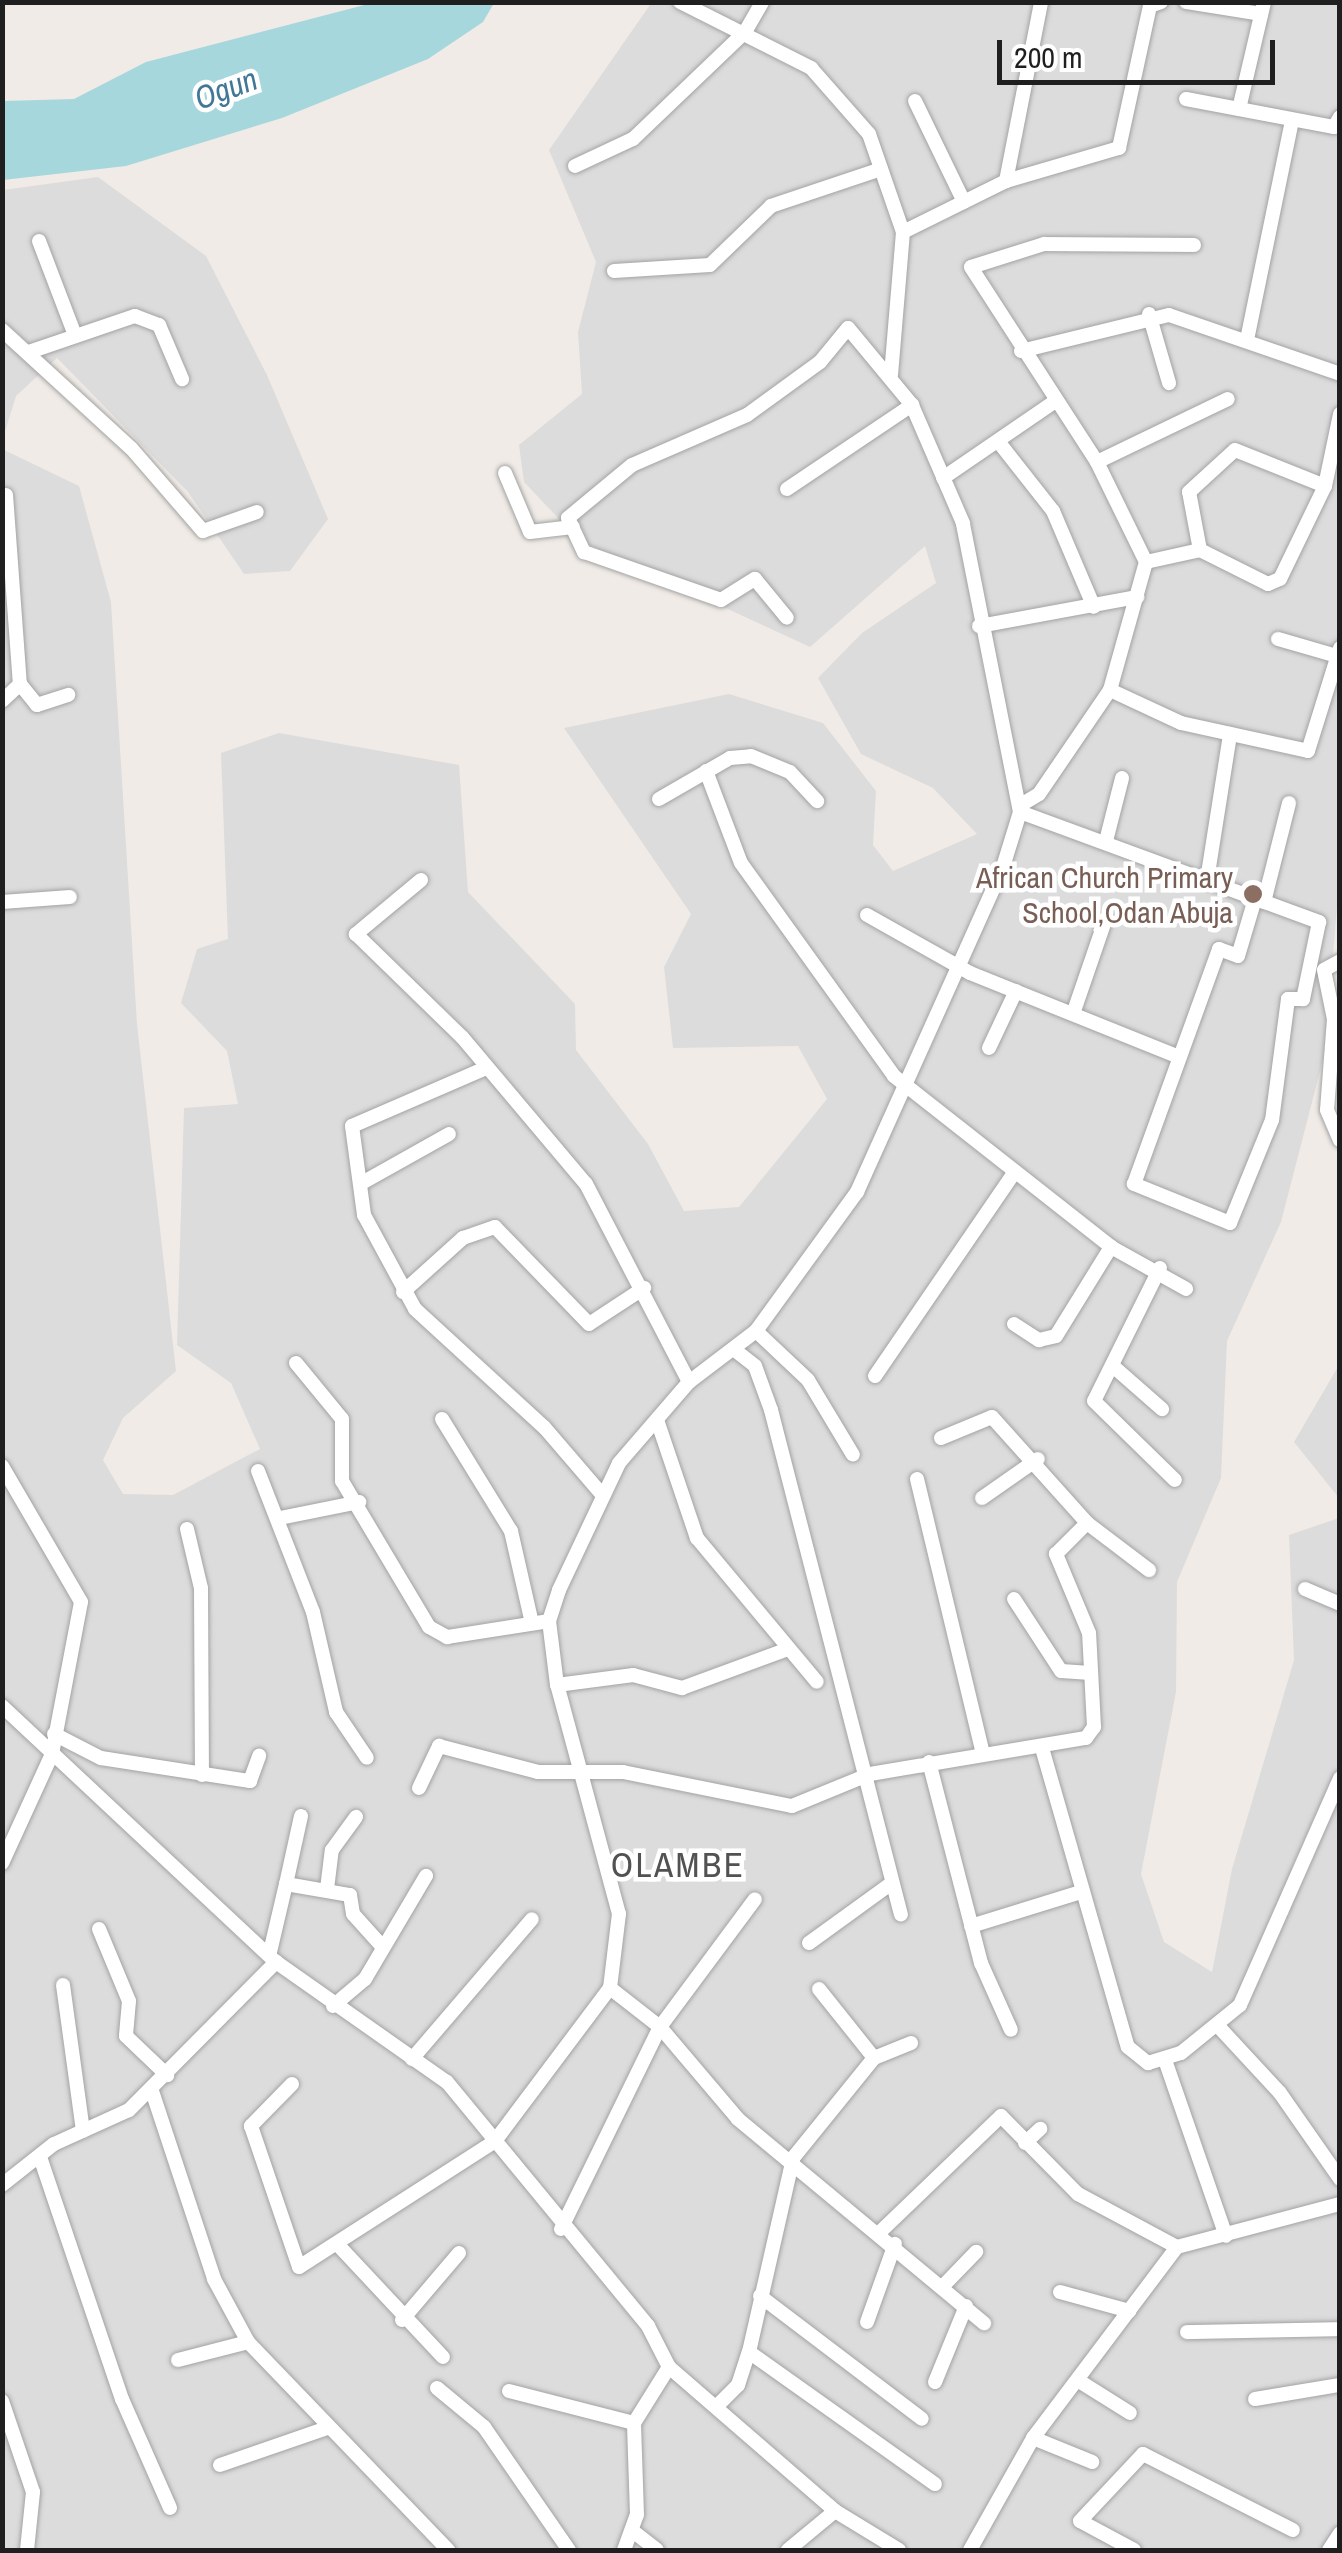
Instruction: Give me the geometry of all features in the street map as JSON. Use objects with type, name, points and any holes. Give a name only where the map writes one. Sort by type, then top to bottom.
[{"type":"street","points":[[680,2],[745,32],[834,89],[881,169],[903,232],[891,374]]},
{"type":"street","points":[[574,166],[632,139],[745,32],[762,2]]},
{"type":"street","points":[[1006,181],[1041,2]]},
{"type":"street","points":[[903,232],[1006,181],[1119,148],[1150,6],[1160,2]]},
{"type":"street","points":[[1186,2],[1262,8],[1238,109]]},
{"type":"street","points":[[1186,99],[1334,127],[1340,117]]},
{"type":"street","points":[[915,101],[964,202]]},
{"type":"street","points":[[1248,335],[1292,121]]},
{"type":"street","points":[[614,271],[710,265],[771,206],[881,169]]},
{"type":"street","points":[[38,240],[73,330]]},
{"type":"street","points":[[292,2084],[251,2126],[277,2224],[299,2267],[339,2246],[496,2142],[610,1988],[618,1914],[576,1770],[557,1685],[549,1621],[600,1492],[689,1382],[736,1351],[756,1330],[856,1192],[907,1090],[962,962],[1019,809],[1039,794],[1110,690],[1146,562],[1098,462],[1054,402],[971,267],[1044,244],[1194,245]]},
{"type":"street","points":[[1149,314],[1169,383]]},
{"type":"street","points":[[1021,351],[1149,314],[1248,335],[1340,374]]},
{"type":"street","points":[[29,352],[73,330],[146,319],[159,325],[182,379]]},
{"type":"street","points":[[787,618],[755,579],[720,600],[584,552],[568,518],[632,464],[747,414],[820,362],[848,328],[891,374],[912,405],[963,523],[979,626],[1019,809]]},
{"type":"street","points":[[2,330],[29,352],[203,532],[257,512]]},
{"type":"street","points":[[1098,462],[1228,399]]},
{"type":"street","points":[[943,478],[1002,445],[1054,402]]},
{"type":"street","points":[[788,489],[912,405]]},
{"type":"street","points":[[1146,562],[1200,550],[1268,584],[1280,579],[1325,486],[1340,414]]},
{"type":"street","points":[[1002,445],[1053,511],[1094,607]]},
{"type":"street","points":[[1200,550],[1189,492],[1235,450],[1325,486]]},
{"type":"street","points":[[505,473],[530,532],[572,527]]},
{"type":"street","points":[[6,495],[8,600],[20,684],[34,704],[68,695]]},
{"type":"street","points":[[979,626],[1138,597]]},
{"type":"street","points":[[1110,690],[1230,734],[1308,751],[1338,652],[1278,639]]},
{"type":"street","points":[[2,701],[20,684]]},
{"type":"street","points":[[1206,880],[1230,734]]},
{"type":"street","points":[[659,799],[730,758],[762,758],[817,801]]},
{"type":"street","points":[[706,771],[741,864],[907,1090],[1111,1246],[1160,1268],[1186,1289]]},
{"type":"street","points":[[1106,841],[1122,778]]},
{"type":"street","points":[[1019,809],[1260,901],[1319,922],[1302,998],[1288,999],[1272,1120],[1230,1223],[1134,1184],[1176,1056],[1219,949],[1238,956],[1260,901],[1289,803]]},
{"type":"street","points":[[421,880],[356,934],[486,1068],[586,1184],[644,1288],[689,1382]]},
{"type":"street","points":[[2,902],[70,897]]},
{"type":"street","points":[[867,915],[1016,991],[1176,1056]]},
{"type":"street","points":[[1074,1012],[1106,918]]},
{"type":"street","points":[[1340,961],[1324,970],[1334,1019],[1327,1110],[1340,1140]]},
{"type":"street","points":[[989,1048],[1016,991]]},
{"type":"street","points":[[486,1068],[352,1126],[372,1242],[403,1292],[600,1492]]},
{"type":"street","points":[[360,1184],[449,1134]]},
{"type":"street","points":[[875,1376],[1014,1172]]},
{"type":"street","points":[[403,1292],[463,1238],[495,1227],[588,1324],[644,1288]]},
{"type":"street","points":[[1014,1324],[1038,1340],[1056,1336],[1111,1246]]},
{"type":"street","points":[[1160,1268],[1094,1401],[1175,1480]]},
{"type":"street","points":[[756,1330],[808,1380],[854,1455]]},
{"type":"street","points":[[736,1351],[755,1366],[771,1410],[870,1774],[901,1915]]},
{"type":"street","points":[[296,1363],[342,1419],[339,1475],[436,1633],[531,1619],[549,1621]]},
{"type":"street","points":[[1114,1367],[1162,1409]]},
{"type":"street","points":[[940,1438],[987,1414],[1038,1459],[1087,1524],[1150,1570]]},
{"type":"street","points":[[442,1419],[511,1532],[531,1619]]},
{"type":"street","points":[[657,1420],[697,1538],[817,1682]]},
{"type":"street","points":[[982,1498],[1038,1459]]},
{"type":"street","points":[[2,1466],[78,1587],[76,1649],[52,1754],[2,1863]]},
{"type":"street","points":[[258,1471],[280,1518],[336,1712],[366,1758]]},
{"type":"street","points":[[917,1479],[982,1750]]},
{"type":"street","points":[[280,1518],[359,1502]]},
{"type":"street","points":[[419,1788],[433,1747],[538,1772],[576,1770],[776,1806],[870,1774],[982,1750],[1042,1748],[1092,1732],[1082,1602],[1056,1554],[1087,1524]]},
{"type":"street","points":[[188,1530],[201,1588],[202,1775]]},
{"type":"street","points":[[1305,1589],[1340,1604]]},
{"type":"street","points":[[1014,1600],[1060,1671],[1087,1673]]},
{"type":"street","points":[[557,1685],[632,1675],[682,1688],[788,1649]]},
{"type":"street","points":[[2,1706],[273,1957],[333,2006],[447,2082],[561,2229],[648,2326],[668,2367],[835,2511],[899,2550]]},
{"type":"street","points":[[54,1734],[100,1758],[250,1781],[258,1756]]},
{"type":"street","points":[[1042,1748],[1128,2047],[1141,2061],[1165,2060],[1218,2026],[1240,2006],[1339,1779]]},
{"type":"street","points":[[929,1762],[972,1926],[1012,2030]]},
{"type":"street","points":[[2,2185],[40,2157],[152,2090],[215,2014],[273,1957],[301,1816]]},
{"type":"street","points":[[327,1889],[332,1850],[356,1817]]},
{"type":"street","points":[[333,2006],[365,1978],[380,1944],[426,1876]]},
{"type":"street","points":[[809,1943],[892,1883]]},
{"type":"street","points":[[286,1884],[350,1895],[380,1944]]},
{"type":"street","points":[[972,1926],[1081,1892]]},
{"type":"street","points":[[561,2229],[660,2027],[755,1899]]},
{"type":"street","points":[[412,2059],[532,1919]]},
{"type":"street","points":[[99,1929],[128,1995],[126,2036],[167,2074]]},
{"type":"street","points":[[63,1986],[83,2131]]},
{"type":"street","points":[[610,1988],[660,2027],[738,2119],[792,2158],[945,2284],[984,2323]]},
{"type":"street","points":[[819,1988],[874,2058]]},
{"type":"street","points":[[1218,2026],[1280,2093],[1340,2179]]},
{"type":"street","points":[[717,2406],[738,2385],[749,2352],[792,2158],[874,2058],[911,2043]]},
{"type":"street","points":[[1165,2060],[1226,2236]]},
{"type":"street","points":[[152,2090],[214,2279],[248,2342],[448,2550]]},
{"type":"street","points":[[879,2233],[991,2118],[1001,2116],[1078,2194],[1178,2247]]},
{"type":"street","points":[[1025,2143],[1040,2129]]},
{"type":"street","points":[[40,2157],[116,2382],[170,2508]]},
{"type":"street","points":[[970,2550],[1032,2438],[1178,2247],[1340,2204]]},
{"type":"street","points":[[867,2322],[895,2244]]},
{"type":"street","points":[[339,2246],[402,2320],[443,2357]]},
{"type":"street","points":[[945,2284],[976,2252]]},
{"type":"street","points":[[402,2320],[459,2253]]},
{"type":"street","points":[[1060,2292],[1130,2311]]},
{"type":"street","points":[[760,2296],[922,2419]]},
{"type":"street","points":[[935,2382],[966,2306]]},
{"type":"street","points":[[1187,2332],[1340,2329]]},
{"type":"street","points":[[178,2360],[248,2342]]},
{"type":"street","points":[[749,2352],[935,2484]]},
{"type":"street","points":[[624,2550],[634,2532],[634,2423],[668,2367]]},
{"type":"street","points":[[1079,2381],[1130,2413]]},
{"type":"street","points":[[1255,2399],[1340,2385]]},
{"type":"street","points":[[437,2388],[484,2427],[570,2550]]},
{"type":"street","points":[[509,2391],[634,2423]]},
{"type":"street","points":[[2,2401],[34,2492],[27,2550]]},
{"type":"street","points":[[220,2465],[327,2428]]},
{"type":"street","points":[[1032,2438],[1092,2462]]},
{"type":"street","points":[[1134,2550],[1080,2521],[1142,2454],[1293,2530]]},
{"type":"street","points":[[788,2550],[835,2511]]},
{"type":"street","points":[[634,2532],[657,2550]]},
{"type":"shaded area","points":[[652,2],[1339,3],[1340,871],[1325,1052],[1281,1222],[1227,1341],[1221,1478],[1177,1582],[1176,1692],[1141,1874],[1164,1942],[1212,1972],[1232,1869],[1294,1660],[1289,1535],[1339,1518],[1339,2550],[3,2550],[2,449],[79,486],[111,602],[137,1024],[176,1371],[123,1418],[103,1460],[123,1494],[173,1495],[260,1449],[231,1383],[177,1345],[184,1108],[238,1104],[227,1051],[181,1003],[197,949],[228,939],[221,753],[279,733],[459,765],[468,892],[575,1004],[576,1050],[648,1144],[684,1211],[739,1207],[827,1099],[798,1046],[673,1048],[664,967],[691,914],[564,728],[729,694],[823,723],[876,791],[873,845],[893,871],[977,834],[933,788],[861,754],[818,678],[862,633],[936,583],[925,546],[810,647],[579,540],[524,482],[519,445],[582,394],[578,332],[596,262],[549,150]]},
{"type":"shaded area","points":[[98,177],[206,256],[267,375],[328,519],[290,571],[244,574],[188,492],[57,358],[16,396],[3,438],[3,190]]},
{"type":"shaded area","points":[[1339,1365],[1339,1498],[1294,1442]]},
{"type":"water","name":"Ogun","points":[[372,3],[494,3],[483,22],[428,59],[282,118],[126,166],[3,180],[3,101],[74,99],[146,62]]},
{"type":"place","name":"African Church Primary School,Odan Abuja","points":[[1253,894]]},
{"type":"district","name":"OLAMBE","points":[[678,1865]]}]
